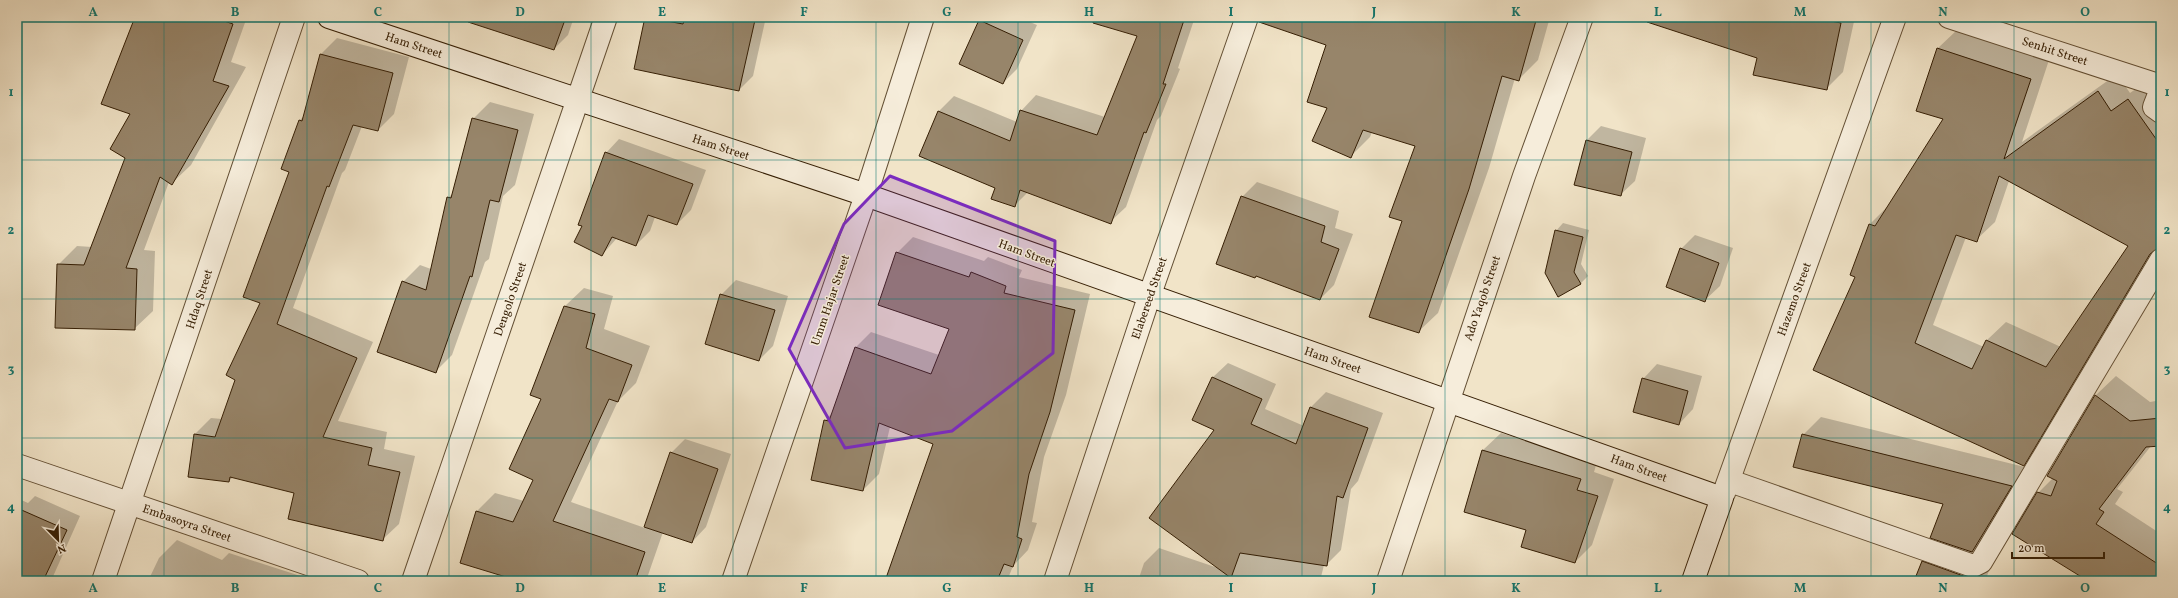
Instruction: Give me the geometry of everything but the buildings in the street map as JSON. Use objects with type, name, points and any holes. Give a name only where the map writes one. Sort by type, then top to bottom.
[{"type":"street","name":"Hdaq Street","points":[[103,581],[131,504],[294,17]]},
{"type":"street","name":"Ham Street","points":[[329,17],[866,195],[1149,297],[1448,400],[1726,489],[1974,566],[1981,562],[2161,260]]},
{"type":"street","name":"Dengolo Street","points":[[413,581],[606,17]]},
{"type":"street","name":"Umm Hajar Street","points":[[733,581],[866,195],[923,17]]},
{"type":"street","name":"Elabereed Street","points":[[1055,581],[1149,297],[1246,17]]},
{"type":"street","name":"Ado Yaqob Street","points":[[1388,581],[1524,176],[1582,17]]},
{"type":"street","name":"Hazemo Street","points":[[1693,581],[1895,17]]},
{"type":"street","name":"Senhit Street","points":[[1949,17],[2161,86]]},
{"type":"street","name":"Embasoyra Street","points":[[17,465],[358,581]]},
{"type":"highlighted area","points":[[890,176],[1055,241],[1053,353],[952,431],[845,448],[789,349],[844,224]]}]
